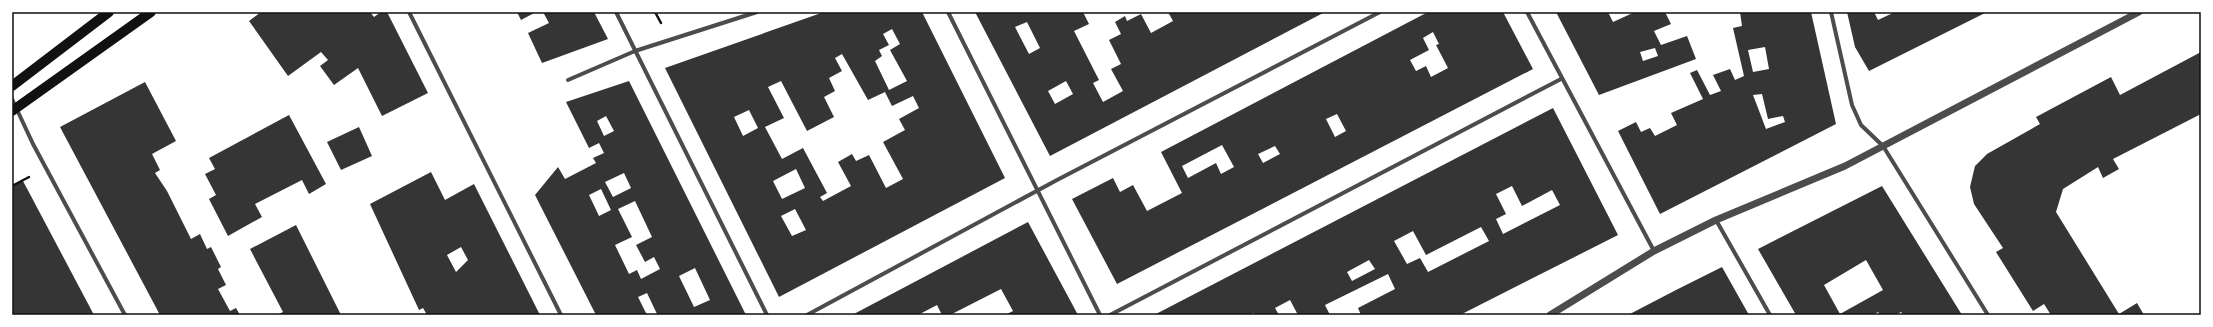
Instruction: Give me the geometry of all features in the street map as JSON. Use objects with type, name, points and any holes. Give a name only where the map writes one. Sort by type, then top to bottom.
[{"type":"main road","points":[[12,86],[109,12]]},
{"type":"main road","points":[[14,106],[151,12]]},
{"type":"street","points":[[409,12],[561,315]]},
{"type":"street","points":[[616,12],[767,315]]},
{"type":"street","points":[[568,80],[635,51],[757,12]]},
{"type":"street","points":[[948,12],[1039,190],[1100,315]]},
{"type":"street","points":[[806,315],[1039,190],[1380,12]]},
{"type":"street","points":[[1527,12],[1561,79],[1654,251]]},
{"type":"street","points":[[1830,12],[1852,105],[1861,125],[1883,146],[1988,315]]},
{"type":"street","points":[[1550,315],[1654,251],[1716,220],[1845,166],[2139,12]]},
{"type":"street","points":[[1110,315],[1561,79]]},
{"type":"street","points":[[14,106],[125,315]]},
{"type":"street","points":[[1716,220],[1770,315]]},
{"type":"building","points":[[261,12],[370,12],[374,17],[381,12],[387,12],[428,93],[382,116],[358,68],[334,85],[320,66],[328,60],[321,52],[288,76],[249,21]]},
{"type":"building","points":[[517,12],[536,12],[521,20]]},
{"type":"building","points":[[543,12],[594,12],[608,39],[542,63],[528,33],[549,23]]},
{"type":"building","points":[[824,12],[922,12],[1005,178],[779,297],[665,68]],"holes":[[[892,29],[900,44],[890,50],[907,81],[889,90],[875,61],[882,56],[879,50],[889,45],[883,34]],[[842,54],[868,100],[885,92],[892,106],[913,96],[919,108],[899,119],[905,130],[883,142],[903,179],[886,188],[869,155],[856,161],[852,154],[838,162],[851,186],[823,201],[820,197],[827,193],[803,148],[782,159],[765,127],[784,118],[768,87],[781,81],[807,131],[834,117],[824,97],[835,91],[829,78],[842,71],[835,58]],[[749,110],[758,128],[743,136],[734,117]],[[796,169],[805,188],[782,199],[773,181]],[[795,209],[806,230],[792,236],[781,216]]]},
{"type":"building","points":[[975,12],[1083,12],[1089,24],[1074,31],[1099,80],[1093,83],[1103,102],[1123,91],[1111,69],[1121,64],[1109,40],[1121,34],[1115,22],[1125,16],[1127,21],[1141,14],[1151,33],[1173,21],[1168,12],[1325,12],[1050,156]],"holes":[[[1027,22],[1040,48],[1029,54],[1015,27]],[[1066,81],[1073,94],[1055,104],[1048,91]]]},
{"type":"building","points":[[1428,12],[1503,12],[1533,69],[1117,284],[1072,199],[1113,178],[1120,192],[1133,185],[1147,211],[1182,193],[1161,152]],"holes":[[[1433,32],[1439,44],[1436,45],[1448,68],[1431,77],[1426,66],[1416,71],[1410,60],[1429,50],[1423,38]],[[1337,114],[1346,131],[1335,137],[1326,119]],[[1222,145],[1234,167],[1221,174],[1216,163],[1188,178],[1182,166]],[[1275,146],[1280,154],[1263,163],[1258,154]]]},
{"type":"building","points":[[1556,12],[1608,12],[1613,22],[1635,12],[1665,12],[1671,24],[1654,31],[1661,45],[1687,36],[1696,59],[1599,95]],"holes":[[[1655,48],[1658,56],[1643,61],[1640,52]]]},
{"type":"building","points":[[1740,12],[1811,12],[1836,124],[1660,214],[1618,131],[1636,122],[1641,132],[1650,128],[1655,136],[1677,125],[1671,113],[1703,99],[1690,73],[1697,70],[1710,95],[1721,91],[1713,75],[1730,69],[1735,80],[1744,76],[1733,28],[1742,26]],"holes":[[[1765,47],[1769,69],[1753,72],[1748,50]],[[1762,94],[1768,119],[1783,116],[1785,122],[1766,129],[1753,95]]]},
{"type":"building","points":[[1847,12],[1874,12],[1878,20],[1895,12],[1987,12],[1869,71],[1855,47]]},
{"type":"building","points":[[2201,52],[2201,114],[2113,159],[2119,169],[2103,178],[2098,167],[2063,189],[2056,212],[2119,314],[2137,303],[2144,315],[2051,315],[2044,304],[2033,311],[1996,252],[2003,248],[1974,204],[1970,187],[1975,166],[1987,154],[2040,124],[2036,117],[2111,77],[2120,95]]},
{"type":"building","points":[[629,81],[746,315],[654,315],[657,314],[647,293],[638,297],[647,315],[596,315],[535,195],[558,167],[565,179],[596,163],[593,158],[604,153],[599,143],[589,148],[566,102]],"holes":[[[606,116],[614,131],[604,136],[597,121]],[[624,173],[631,188],[613,197],[605,182]],[[601,189],[611,210],[599,216],[589,195]],[[635,201],[652,237],[636,245],[645,262],[654,257],[660,269],[641,279],[637,270],[629,274],[615,245],[632,237],[618,209]],[[695,268],[710,300],[694,307],[679,276]]]},
{"type":"building","points":[[145,82],[176,141],[152,154],[160,170],[155,173],[167,191],[191,239],[200,234],[207,249],[211,247],[221,267],[218,269],[226,285],[218,289],[230,311],[236,308],[240,315],[160,315],[60,127]]},
{"type":"building","points":[[1553,108],[1618,235],[1460,315],[1361,315],[1358,308],[1395,289],[1388,274],[1325,305],[1330,315],[1298,315],[1290,300],[1275,308],[1279,315],[1255,315],[1254,313],[1249,315],[1154,315]],"holes":[[[1512,186],[1522,206],[1552,190],[1560,205],[1503,234],[1496,219],[1506,214],[1496,194]],[[1481,227],[1489,241],[1428,272],[1420,258],[1407,264],[1394,241],[1413,231],[1426,255]],[[1369,260],[1375,269],[1352,281],[1347,272]]]},
{"type":"building","points":[[289,115],[326,184],[309,194],[302,180],[255,204],[262,217],[228,236],[209,199],[216,195],[205,174],[215,169],[209,158]]},
{"type":"building","points":[[359,127],[372,156],[341,170],[327,142]]},
{"type":"building","points":[[431,172],[445,200],[474,184],[540,315],[427,315],[423,308],[419,310],[370,204]],"holes":[[[461,247],[468,260],[456,272],[447,255]]]},
{"type":"building","points":[[23,181],[94,315],[13,315],[12,186]]},
{"type":"building","points":[[1882,186],[1962,315],[1904,315],[1901,312],[1895,315],[1880,315],[1878,312],[1873,315],[1796,315],[1758,249]],"holes":[[[1866,260],[1883,290],[1840,314],[1824,285]]]},
{"type":"building","points":[[1028,222],[1078,315],[1005,315],[1013,311],[1001,289],[950,315],[942,315],[937,305],[918,315],[852,315]]},
{"type":"building","points":[[296,225],[341,315],[277,315],[283,312],[250,249]]},
{"type":"building","points":[[1722,267],[1749,315],[1628,315],[1676,290]]}]
